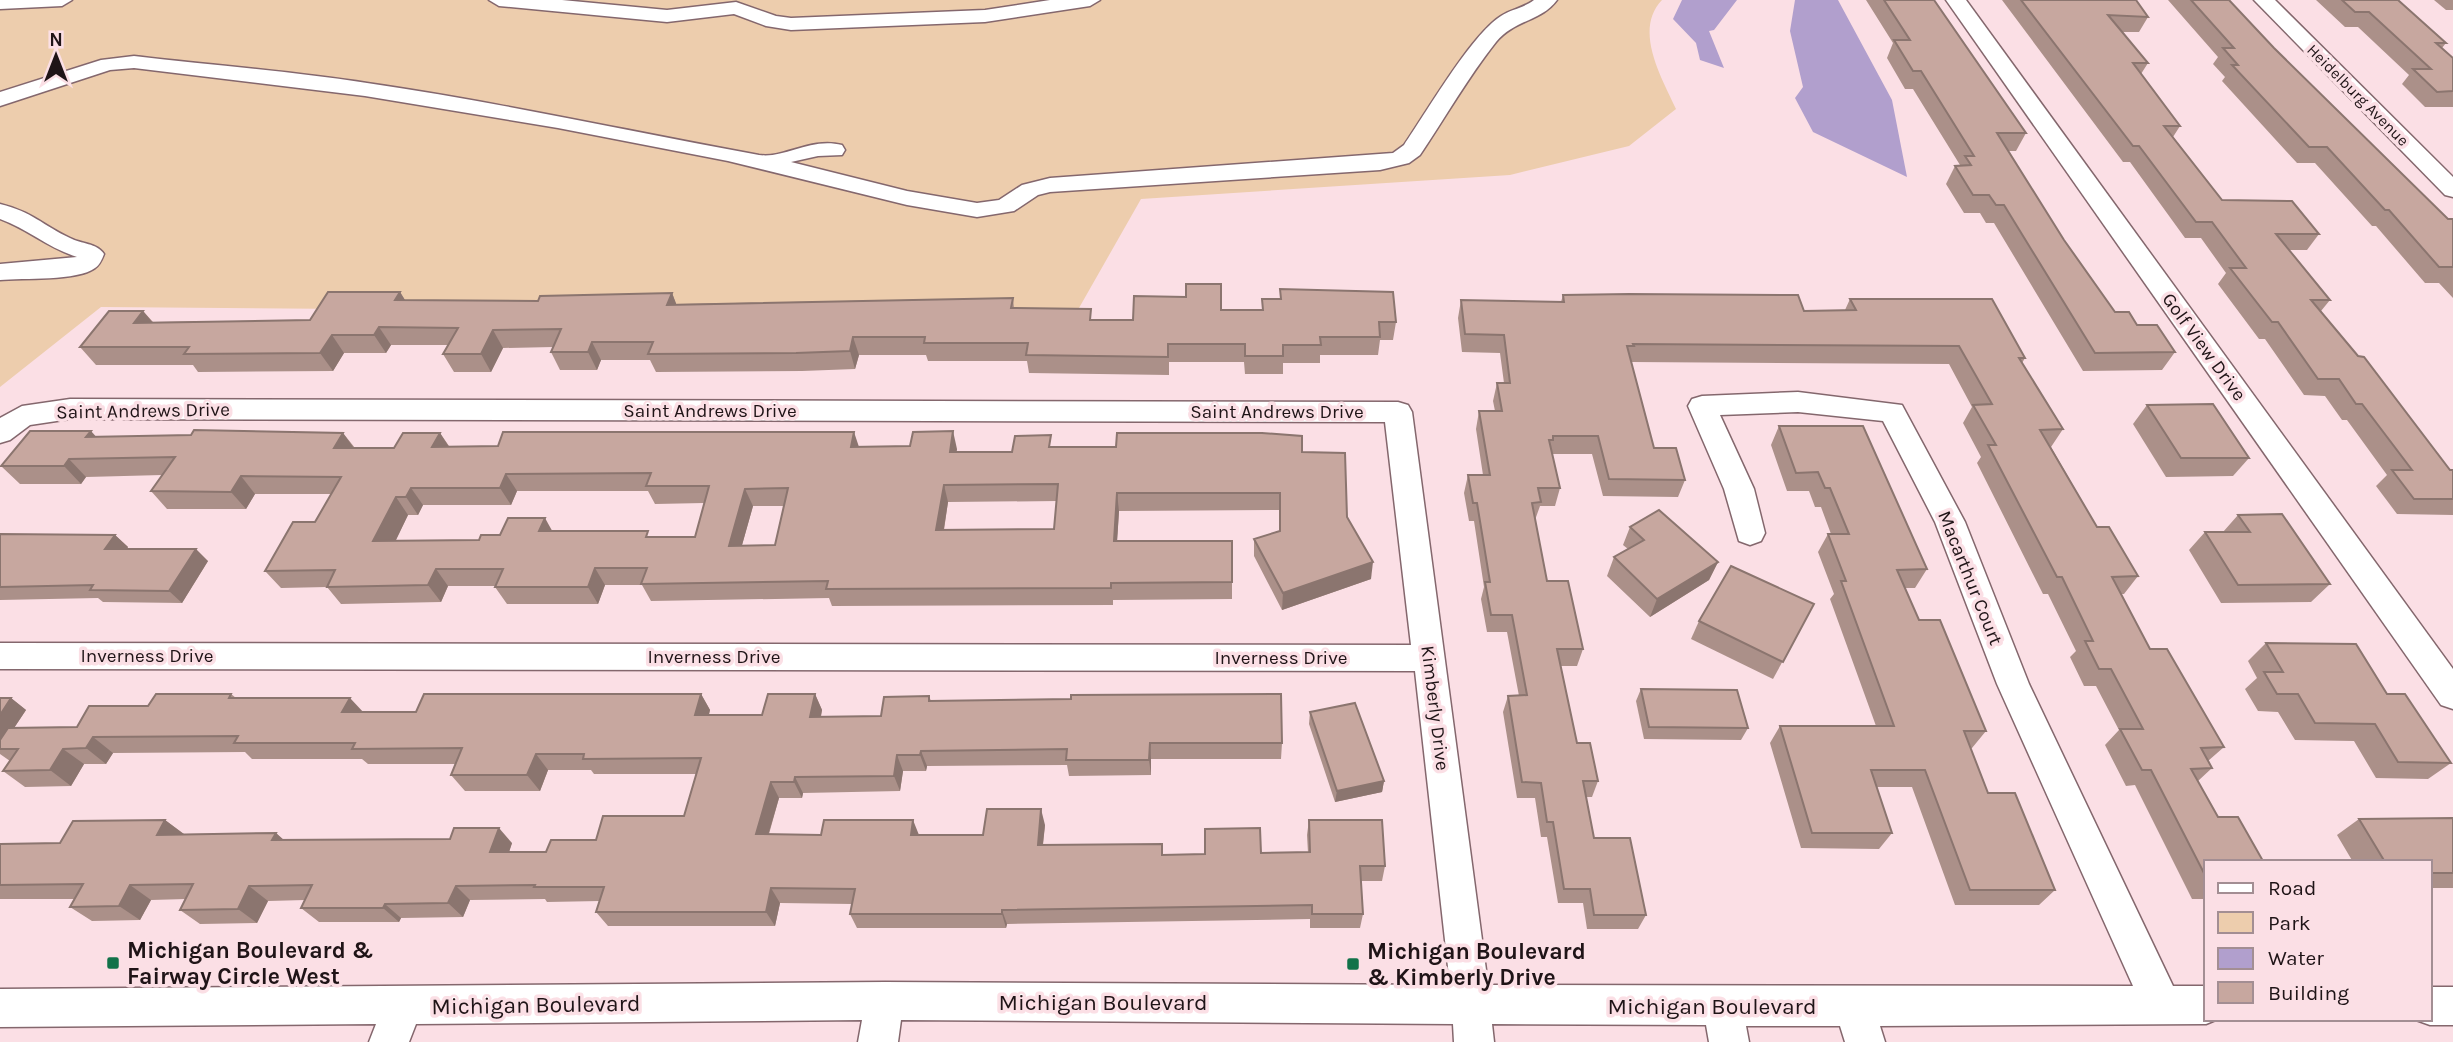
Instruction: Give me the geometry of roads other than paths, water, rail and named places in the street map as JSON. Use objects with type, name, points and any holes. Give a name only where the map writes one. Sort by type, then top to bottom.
[{"type":"street","points":[[0,3],[62,0]]},
{"type":"street","points":[[499,0],[667,16],[730,8],[773,22],[791,24],[985,16],[1090,0]]},
{"type":"street","points":[[0,99],[108,64],[134,62],[261,75],[398,94],[598,129],[762,162],[920,200],[988,210],[1006,206],[1030,190],[1050,185],[1392,161],[1412,150],[1489,37],[1509,19],[1533,11],[1547,0]]},
{"type":"street","name":"Golf View Drive","points":[[1956,0],[2453,695]]},
{"type":"street","name":"Heidelburg Avenue","points":[[2264,0],[2453,190]]},
{"type":"street","points":[[762,162],[818,149],[834,150]]},
{"type":"street","points":[[0,211],[26,220],[61,244],[92,254],[90,259],[78,267],[0,272]]},
{"type":"street","name":"Macarthur Court","points":[[1750,533],[1739,489],[1702,406],[1798,402],[1892,412],[1951,522],[2013,684],[2162,1005]]},
{"type":"street","name":"Saint Andrews Drive","points":[[0,433],[22,416],[70,409],[1398,412]]},
{"type":"street","name":"Kimberly Drive","points":[[1398,412],[1474,1042]]},
{"type":"street","name":"Inverness Drive","points":[[0,656],[1429,658]]},
{"type":"street","points":[[878,1042],[885,1001]]},
{"type":"street","name":"Michigan Boulevard","points":[[0,1008],[885,1001],[1471,1004],[1725,1024],[1859,1025],[2162,1005],[2204,1006]]},
{"type":"street","points":[[389,1042],[403,1006]]},
{"type":"street","points":[[2432,1006],[2453,1006]]},
{"type":"water","points":[[1682,0],[1737,0],[1714,30],[1709,31],[1724,68],[1700,60],[1696,43],[1673,19]]},
{"type":"water","points":[[1795,0],[1838,0],[1892,100],[1907,177],[1813,132],[1795,98],[1803,87],[1790,31]]},
{"type":"place","name":"Michigan Boulevard & Fairway Circle West","points":[[113,963]]},
{"type":"place","name":"Michigan Boulevard & Kimberly Drive","points":[[1353,964]]}]
